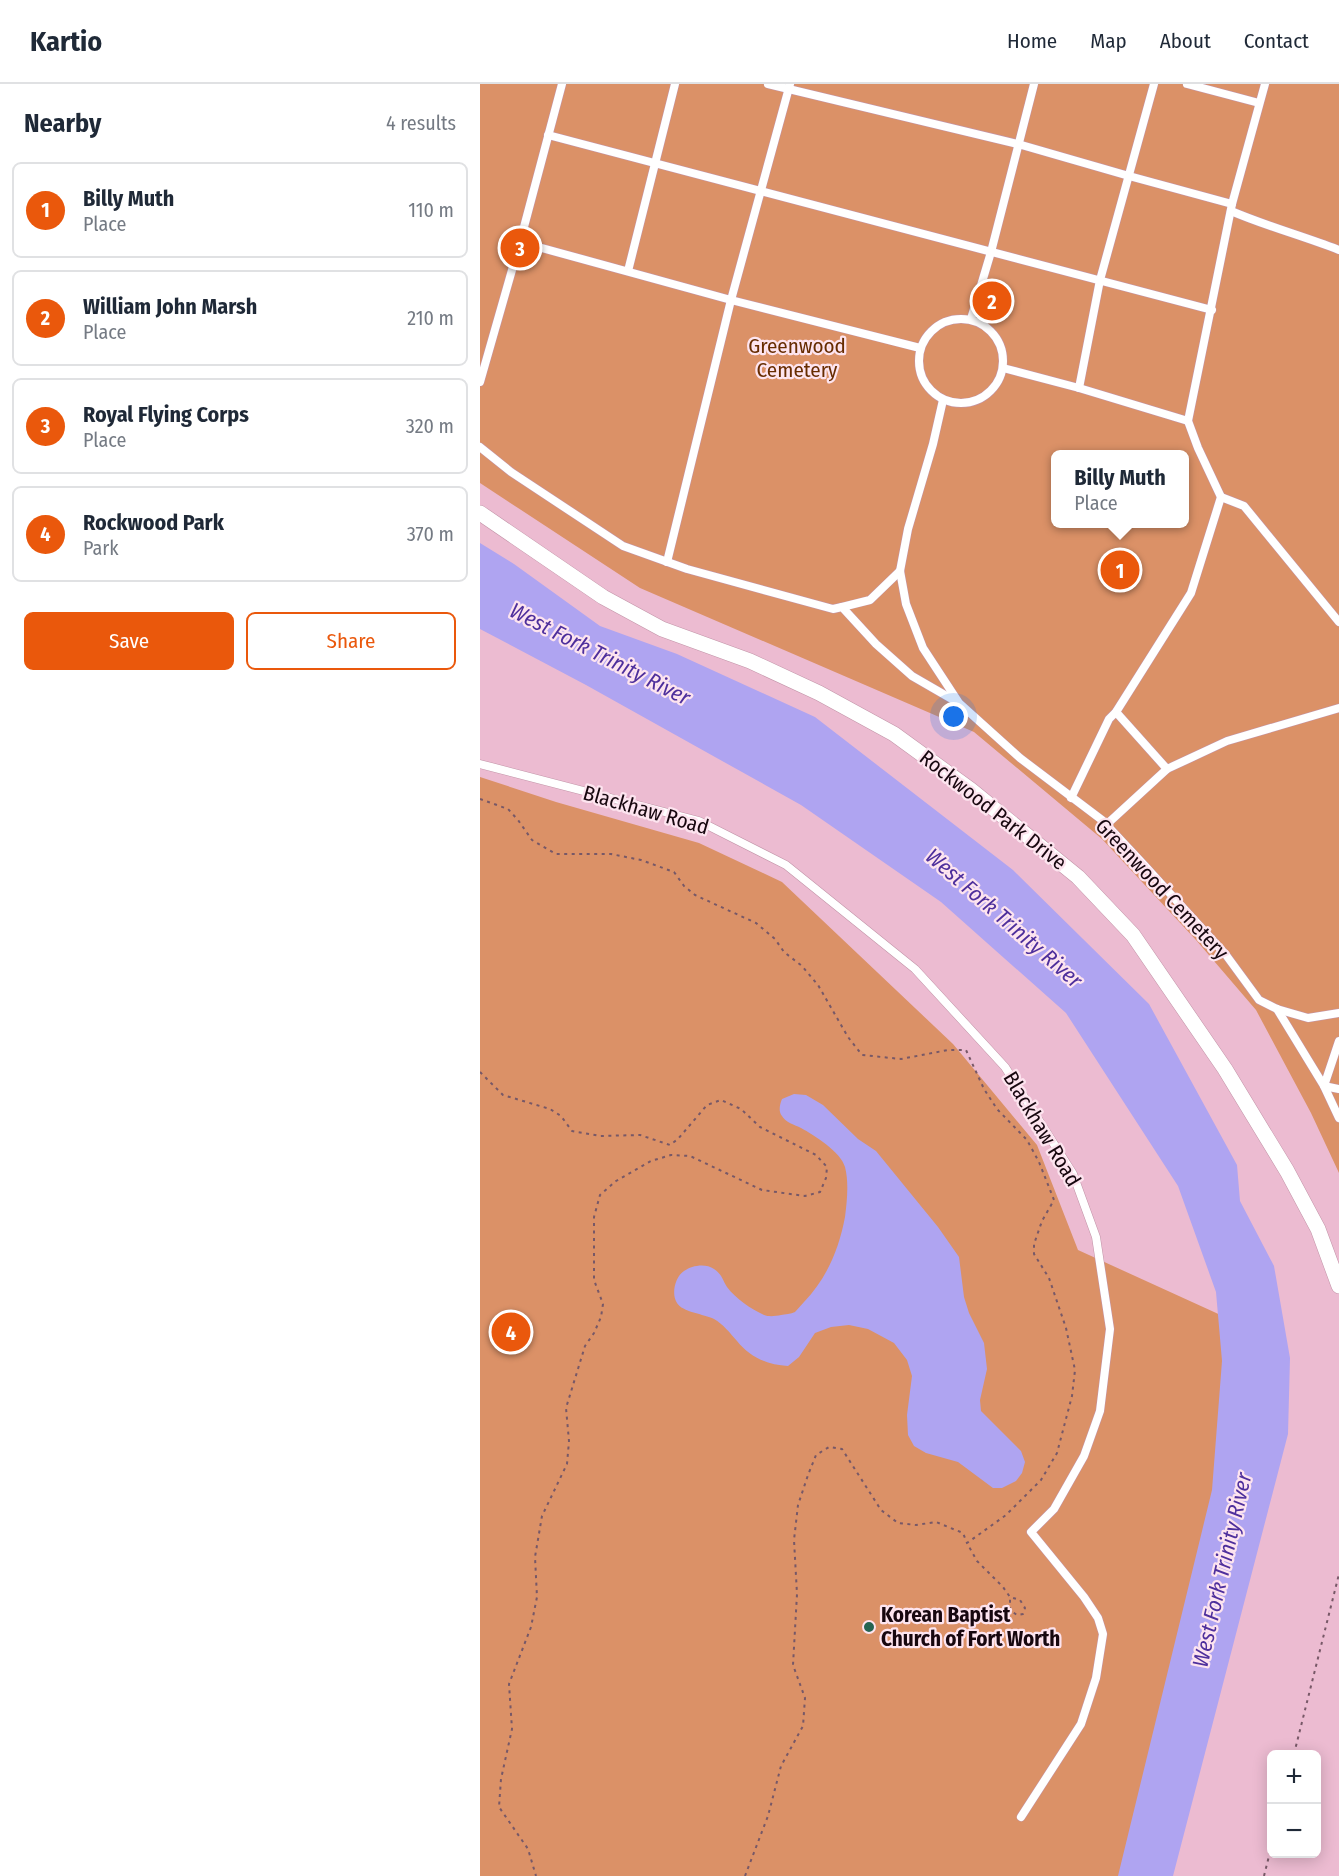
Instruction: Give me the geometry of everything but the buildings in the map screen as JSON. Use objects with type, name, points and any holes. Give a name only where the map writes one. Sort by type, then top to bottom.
[{"type":"street","name":"Rockwood Park Drive","points":[[480,513],[603,597],[662,629],[750,661],[819,693],[894,734],[971,790],[1078,876],[1133,935],[1225,1069],[1287,1171],[1318,1229],[1339,1286]]},
{"type":"lane","points":[[480,382],[562,84]]},
{"type":"lane","points":[[628,271],[675,84]]},
{"type":"lane","points":[[768,84],[789,87],[1018,144],[1232,208],[1267,226],[1339,250]]},
{"type":"lane","points":[[970,319],[991,252],[1034,84]]},
{"type":"lane","points":[[1079,388],[1100,280],[1154,84]]},
{"type":"lane","points":[[1186,84],[1260,103]]},
{"type":"lane","points":[[1071,798],[1109,719],[1116,712],[1191,592],[1221,497],[1188,421],[1232,208],[1265,84]]},
{"type":"lane","points":[[667,562],[731,300],[789,87]]},
{"type":"lane","points":[[548,135],[1212,310]]},
{"type":"lane","points":[[520,242],[731,300],[920,348]]},
{"type":"lane","points":[[953,319],[970,319],[992,332],[1002,352],[1003,368],[997,383],[982,398],[962,404],[943,400],[929,390],[922,378],[918,366],[920,348],[926,336],[939,324],[953,319]]},
{"type":"lane","points":[[1003,368],[1188,421]]},
{"type":"lane","name":"Greenwood Cemetery","points":[[943,400],[933,444],[908,529],[900,571],[906,604],[923,648],[958,703]]},
{"type":"lane","points":[[480,447],[511,472],[623,546],[687,569],[833,609],[870,600],[900,571]]},
{"type":"lane","points":[[1221,497],[1244,506],[1339,622]]},
{"type":"lane","name":"Greenwood Cemetery","points":[[842,607],[876,644],[912,676],[958,703],[1020,758],[1106,825],[1219,948],[1259,1000],[1277,1009],[1308,1018],[1339,1013]]},
{"type":"lane","points":[[1106,825],[1167,769],[1227,741],[1339,708]]},
{"type":"lane","points":[[1116,712],[1167,769]]},
{"type":"lane","name":"Blackhaw Road","points":[[480,764],[699,821],[786,865],[915,969],[1005,1066],[1073,1174],[1096,1237],[1110,1329],[1100,1410],[1084,1456],[1053,1509],[1031,1532],[1084,1598],[1098,1618],[1103,1634],[1096,1677],[1081,1724],[1021,1817]]},
{"type":"lane","name":"Greenwood Cemetery","points":[[1277,1009],[1324,1086],[1339,1119]]},
{"type":"lane","points":[[1339,1041],[1324,1086],[1339,1089]]},
{"type":"path","points":[[480,799],[508,809],[532,840],[556,854],[611,855],[641,860],[674,872],[684,886],[695,895],[756,923],[775,939],[784,952],[802,966],[818,985],[848,1038],[862,1055],[901,1059],[948,1050],[966,1050],[984,1089],[997,1109],[1027,1140],[1039,1162],[1054,1200],[1042,1221],[1034,1244],[1034,1254],[1049,1278],[1066,1328],[1075,1370],[1072,1396],[1056,1453],[1041,1480],[1006,1515],[968,1544]]},
{"type":"path","points":[[480,1072],[503,1095],[550,1109],[561,1116],[572,1131],[600,1136],[640,1135],[670,1145],[707,1105],[721,1100],[741,1109],[760,1127],[816,1155],[827,1167],[826,1178],[820,1192],[805,1196],[762,1190],[690,1156],[671,1155],[651,1161],[616,1181],[600,1195],[594,1217],[594,1280],[603,1304],[601,1317],[585,1346],[566,1408],[569,1441],[567,1464],[542,1516],[535,1557],[537,1597],[531,1627],[509,1684],[512,1729],[501,1779],[499,1807],[528,1849],[536,1876]]},
{"type":"path","points":[[745,1876],[768,1816],[781,1766],[803,1726],[805,1698],[793,1665],[796,1594],[794,1540],[798,1505],[816,1455],[829,1447],[842,1449],[880,1510],[898,1523],[916,1525],[936,1522],[963,1533],[977,1561],[1010,1597],[1010,1610],[1017,1616],[1023,1614],[1025,1608],[1020,1600],[1010,1597]]},
{"type":"path","points":[[1295,1750],[1339,1574]]},
{"type":"path","points":[[1264,1876],[1268,1858]]},
{"type":"green space","name":"Greenwood Cemetery","points":[[480,84],[1339,84],[1339,1173],[1311,1113],[1256,1010],[1196,940],[1102,839],[974,732],[640,588],[480,483]]},
{"type":"green space","points":[[480,777],[556,802],[699,843],[782,882],[953,1044],[1037,1145],[1078,1250],[1225,1317],[1234,1423],[1122,1876],[480,1876]]},
{"type":"water","name":"West Fork Trinity River","points":[[480,543],[514,564],[600,626],[677,654],[815,717],[1013,870],[1149,1004],[1237,1165],[1240,1201],[1274,1266],[1290,1358],[1288,1434],[1173,1876],[1118,1876],[1212,1490],[1222,1361],[1216,1292],[1178,1186],[1066,1013],[941,902],[801,805],[586,685],[480,629]]},
{"type":"water","points":[[794,1094],[806,1095],[823,1105],[858,1139],[876,1151],[938,1227],[959,1257],[964,1297],[984,1343],[987,1369],[980,1400],[981,1411],[1021,1451],[1025,1462],[1022,1473],[1016,1481],[1002,1488],[993,1488],[958,1462],[926,1453],[914,1446],[908,1435],[907,1415],[912,1376],[907,1360],[894,1343],[868,1329],[849,1325],[831,1327],[815,1333],[799,1357],[788,1366],[780,1365],[753,1356],[717,1321],[683,1309],[677,1303],[674,1291],[678,1277],[687,1269],[703,1265],[717,1271],[739,1300],[754,1310],[768,1316],[790,1314],[795,1312],[812,1293],[825,1273],[835,1252],[845,1217],[847,1192],[845,1167],[826,1144],[783,1118],[780,1110],[782,1099]]},
{"type":"place","name":"Royal Flying Corps","points":[[520,248]]},
{"type":"place","name":"William John Marsh","points":[[992,301]]},
{"type":"place","name":"Billy Muth","points":[[1120,570]]},
{"type":"place","name":"Rockwood Park","points":[[511,1332]]},
{"type":"place","name":"Korean Baptist Church of Fort Worth","points":[[869,1627]]}]
